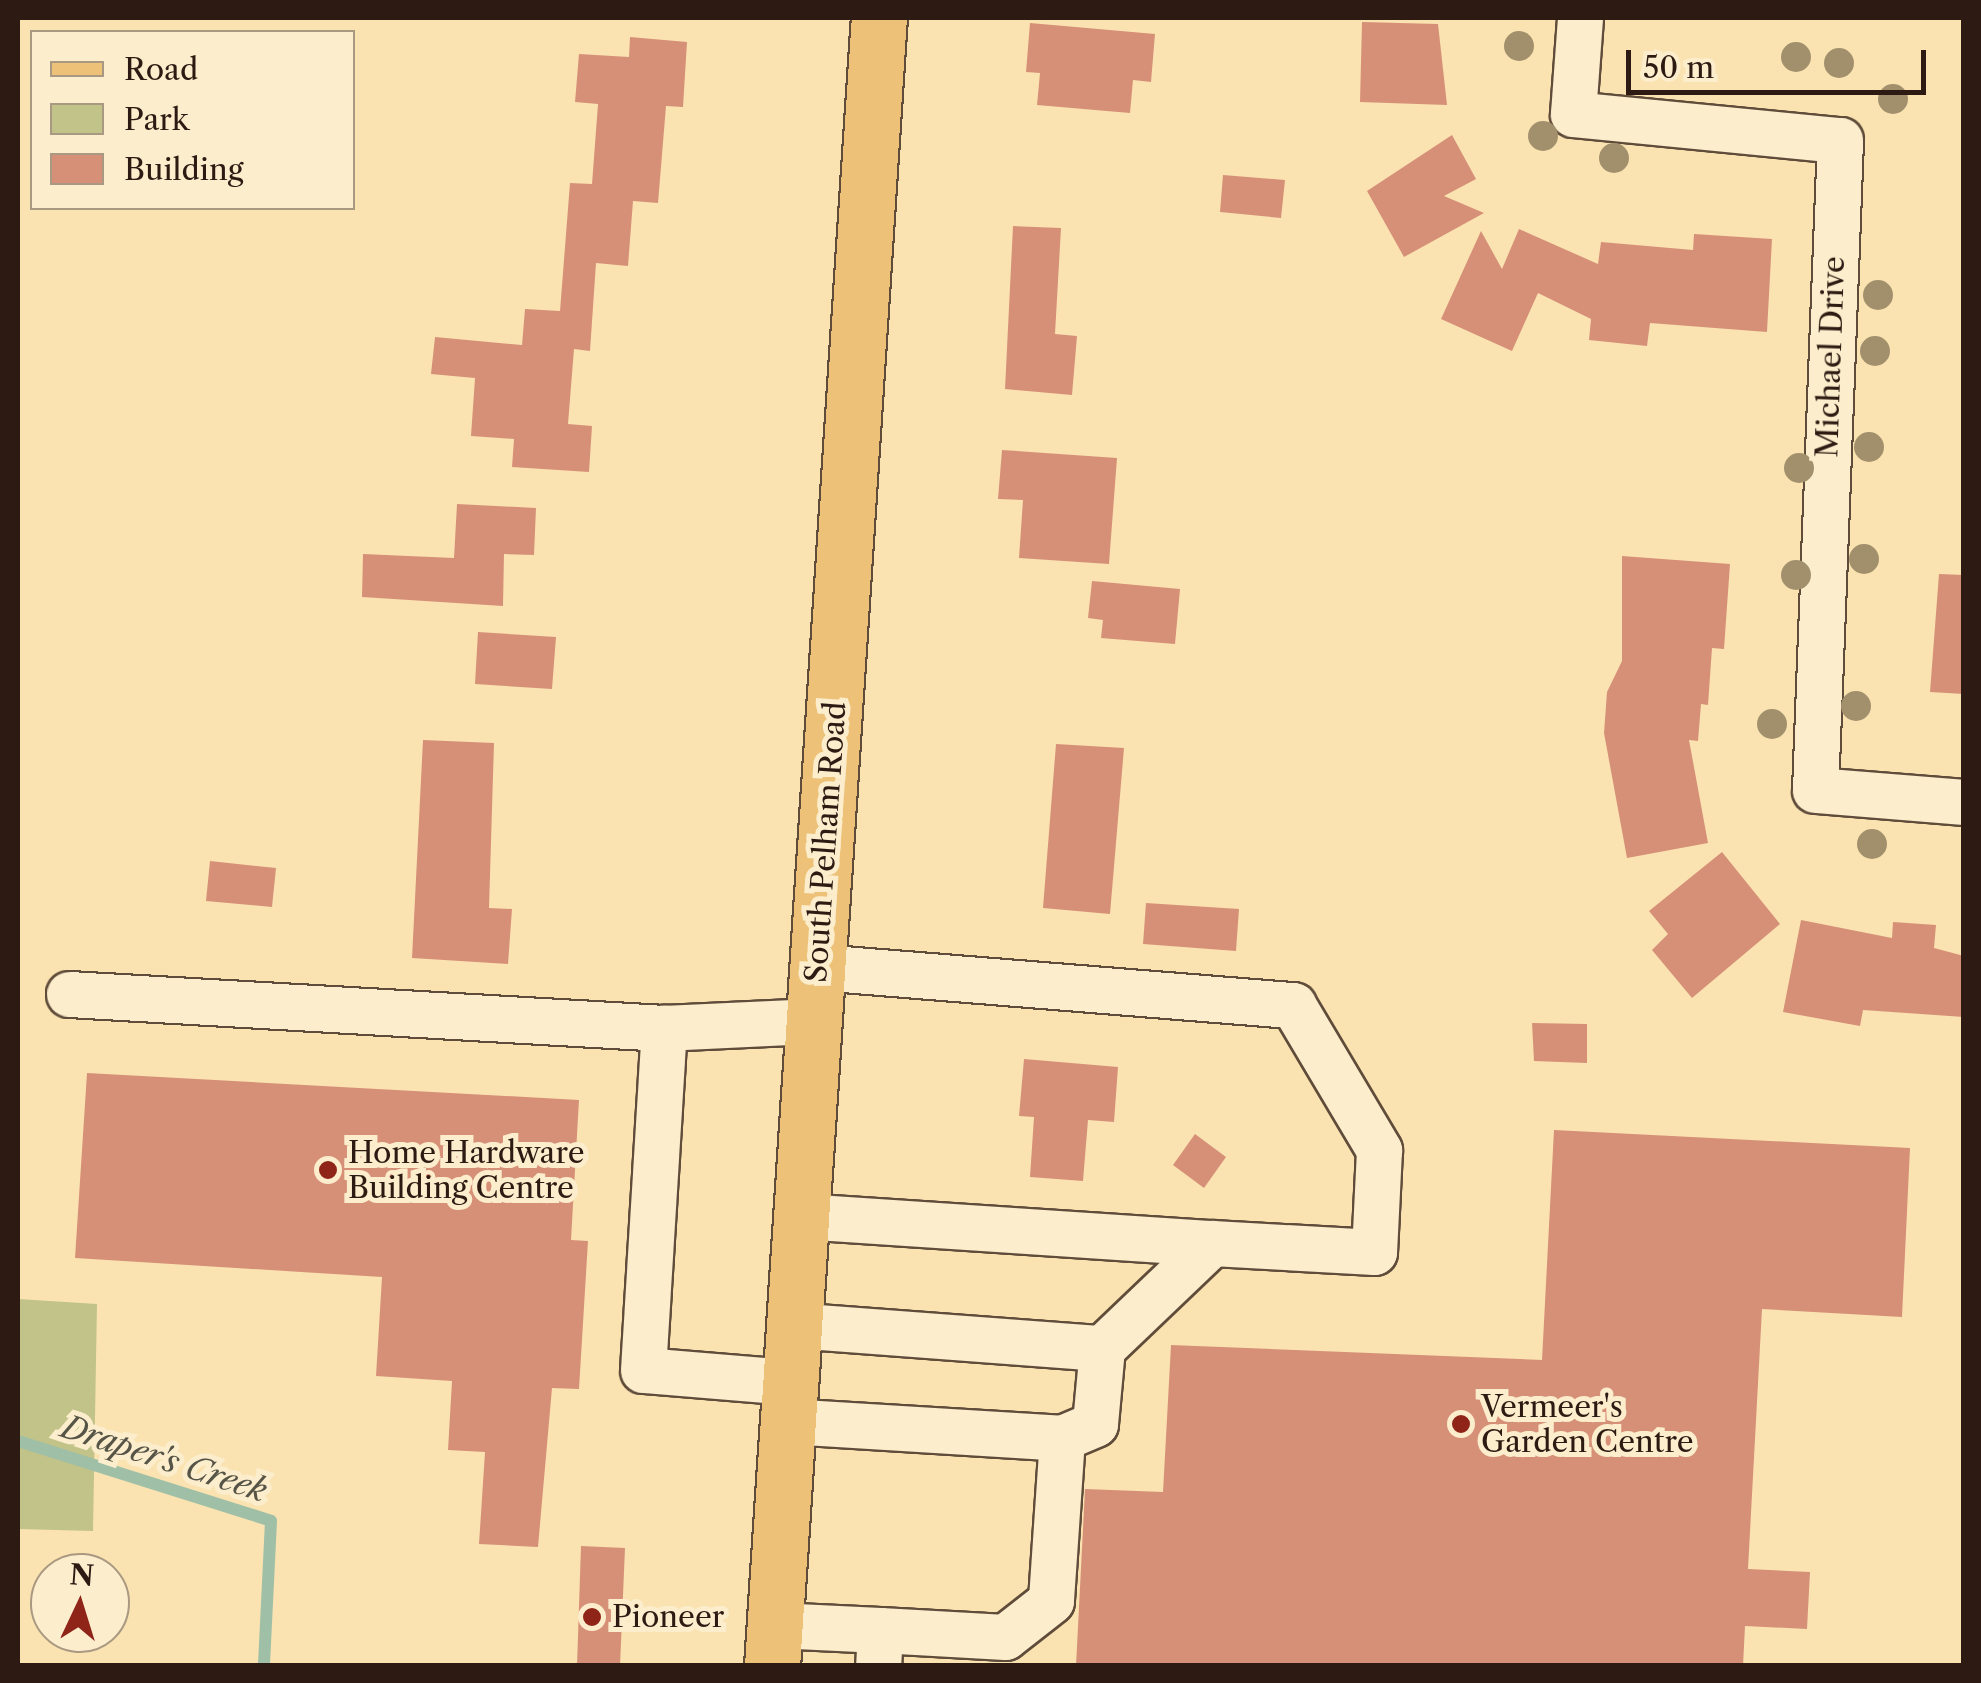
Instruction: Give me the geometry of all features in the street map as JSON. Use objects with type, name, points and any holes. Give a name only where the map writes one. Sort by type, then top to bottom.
[{"type":"main road","name":"South Pelham Road","points":[[773,1645],[879,18]]},
{"type":"street","name":"Michael Drive","points":[[1580,18],[1572,114],[1840,140],[1815,790],[1964,802]]},
{"type":"street","points":[[802,1216],[1374,1252],[1379,1150],[1293,1004],[818,968]]},
{"type":"street","points":[[69,994],[664,1028],[814,1021]]},
{"type":"street","points":[[664,1028],[642,1370],[788,1401],[1062,1438],[1096,1424],[1102,1348],[1212,1243]]},
{"type":"street","points":[[793,1325],[1102,1348]]},
{"type":"street","points":[[773,1645],[879,1648],[1005,1637],[1051,1601],[1062,1438]]},
{"type":"green space","points":[[18,1299],[97,1304],[93,1531],[18,1529]]},
{"type":"building","points":[[1362,22],[1438,24],[1447,105],[1360,102]]},
{"type":"building","points":[[1030,23],[1155,34],[1151,82],[1133,80],[1130,113],[1037,105],[1040,73],[1026,72]]},
{"type":"building","points":[[630,37],[687,42],[683,107],[666,106],[658,203],[633,201],[628,266],[596,263],[590,351],[574,349],[568,424],[592,426],[589,472],[512,467],[514,439],[471,436],[475,378],[431,374],[435,337],[522,345],[525,309],[560,311],[570,183],[592,184],[598,104],[575,102],[579,54],[629,57]]},
{"type":"building","points":[[1452,135],[1476,179],[1444,196],[1484,213],[1404,257],[1367,191]]},
{"type":"building","points":[[1223,175],[1285,180],[1281,218],[1220,212]]},
{"type":"building","points":[[1013,226],[1061,228],[1055,334],[1077,336],[1072,395],[1005,389]]},
{"type":"building","points":[[1519,229],[1598,264],[1601,242],[1693,250],[1694,234],[1772,239],[1767,332],[1650,323],[1647,346],[1589,340],[1591,319],[1538,293],[1512,351],[1441,319],[1481,231],[1502,269]]},
{"type":"building","points":[[1002,450],[1117,458],[1109,564],[1019,558],[1023,500],[998,499]]},
{"type":"building","points":[[457,504],[536,508],[534,555],[504,554],[503,606],[362,597],[363,554],[454,558]]},
{"type":"building","points":[[1622,556],[1730,564],[1724,649],[1712,648],[1708,705],[1701,704],[1698,741],[1689,740],[1708,843],[1627,858],[1604,733],[1607,692],[1622,661]]},
{"type":"building","points":[[1939,574],[1964,575],[1964,694],[1930,692]]},
{"type":"building","points":[[1092,581],[1180,589],[1175,644],[1101,638],[1103,620],[1088,618]]},
{"type":"building","points":[[478,632],[556,637],[552,689],[475,684]]},
{"type":"building","points":[[423,740],[494,743],[489,908],[512,909],[508,964],[412,958]]},
{"type":"building","points":[[1056,744],[1124,748],[1110,914],[1043,908]]},
{"type":"building","points":[[1722,852],[1780,924],[1692,998],[1652,950],[1668,934],[1649,911]]},
{"type":"building","points":[[210,861],[276,868],[272,907],[206,901]]},
{"type":"building","points":[[1146,903],[1239,909],[1236,951],[1143,944]]},
{"type":"building","points":[[1801,920],[1892,938],[1893,922],[1936,925],[1934,948],[1964,956],[1964,1017],[1863,1010],[1860,1026],[1783,1012]]},
{"type":"building","points":[[1532,1023],[1587,1024],[1587,1063],[1534,1061]]},
{"type":"building","points":[[1024,1059],[1118,1067],[1114,1122],[1088,1120],[1083,1181],[1030,1177],[1034,1117],[1019,1116]]},
{"type":"building","name":"Home Hardware Building Centre","points":[[87,1073],[579,1100],[571,1240],[588,1241],[579,1389],[552,1388],[538,1547],[479,1544],[485,1452],[448,1450],[452,1381],[376,1376],[382,1277],[75,1258]]},
{"type":"building","name":"Vermeer's Garden Centre","points":[[1554,1130],[1910,1148],[1902,1317],[1762,1309],[1748,1569],[1810,1572],[1807,1629],[1745,1626],[1743,1666],[1076,1666],[1085,1489],[1163,1492],[1171,1345],[1542,1360]]},
{"type":"building","points":[[1195,1134],[1226,1157],[1204,1188],[1173,1165]]},
{"type":"building","points":[[581,1546],[625,1548],[620,1666],[577,1666]]},
{"type":"waterway","name":"Draper's Creek","points":[[18,1441],[271,1521],[264,1666]]},
{"type":"place","name":"Home Hardware Building Centre","points":[[328,1170]]},
{"type":"place","name":"Vermeer's Garden Centre","points":[[1461,1424]]},
{"type":"place","name":"Pioneer","points":[[592,1617]]}]
